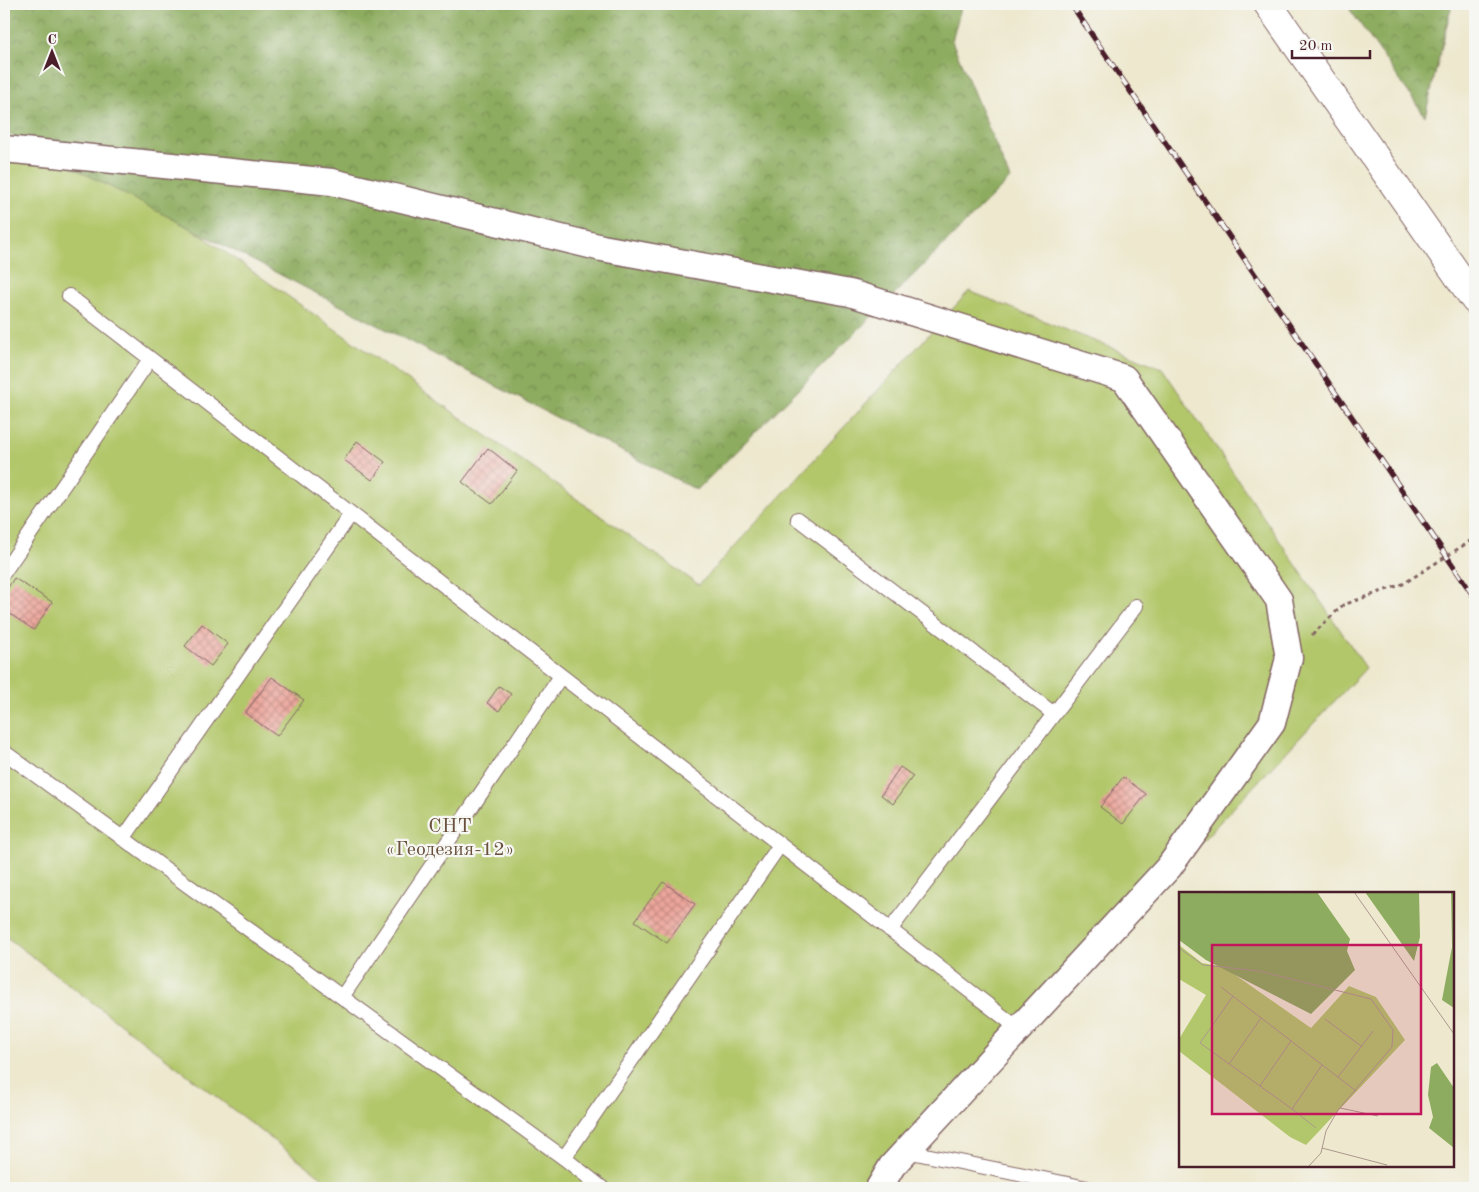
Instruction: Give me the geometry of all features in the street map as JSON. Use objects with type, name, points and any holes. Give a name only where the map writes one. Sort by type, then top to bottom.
[{"type":"street","points":[[1268,4],[1475,300]]},
{"type":"street","points":[[4,149],[332,182],[602,248],[850,292],[1124,378],[1278,600],[1289,658],[1272,723],[1169,867],[892,1166],[879,1188]]},
{"type":"lane","points":[[69,296],[1019,1029]]},
{"type":"lane","points":[[4,572],[150,359]]},
{"type":"lane","points":[[123,838],[351,514]]},
{"type":"lane","points":[[798,519],[1054,714]]},
{"type":"lane","points":[[890,930],[1136,606]]},
{"type":"lane","points":[[342,997],[561,676]]},
{"type":"lane","points":[[4,752],[564,1158],[602,1188]]},
{"type":"lane","points":[[564,1158],[780,845]]},
{"type":"lane","points":[[906,1152],[1088,1188]]},
{"type":"path","points":[[1289,658],[1343,605],[1403,584],[1475,538]]},
{"type":"green space","points":[[4,4],[962,4],[952,41],[1010,179],[697,490],[4,132]]},
{"type":"green space","points":[[1346,4],[1452,4],[1425,116]]},
{"type":"green space","name":"СНТ «Геодезия-12»","points":[[4,140],[90,157],[699,585],[969,291],[1162,368],[1366,668],[873,1188],[336,1188],[4,935]]},
{"type":"building","points":[[357,441],[385,462],[372,480],[344,460]]},
{"type":"building","points":[[488,448],[517,471],[492,504],[462,482]]},
{"type":"building","points":[[14,578],[52,602],[34,630],[4,610],[4,594]]},
{"type":"building","points":[[202,624],[228,644],[211,666],[185,646]]},
{"type":"building","points":[[272,677],[304,700],[277,736],[245,713]]},
{"type":"building","points":[[499,686],[511,694],[499,711],[487,703]]},
{"type":"building","points":[[900,767],[913,776],[893,804],[881,795]]},
{"type":"building","points":[[1123,777],[1146,794],[1123,824],[1100,807]]},
{"type":"building","points":[[663,882],[695,904],[667,943],[635,921]]},
{"type":"railway","points":[[1071,4],[1475,598]]}]
